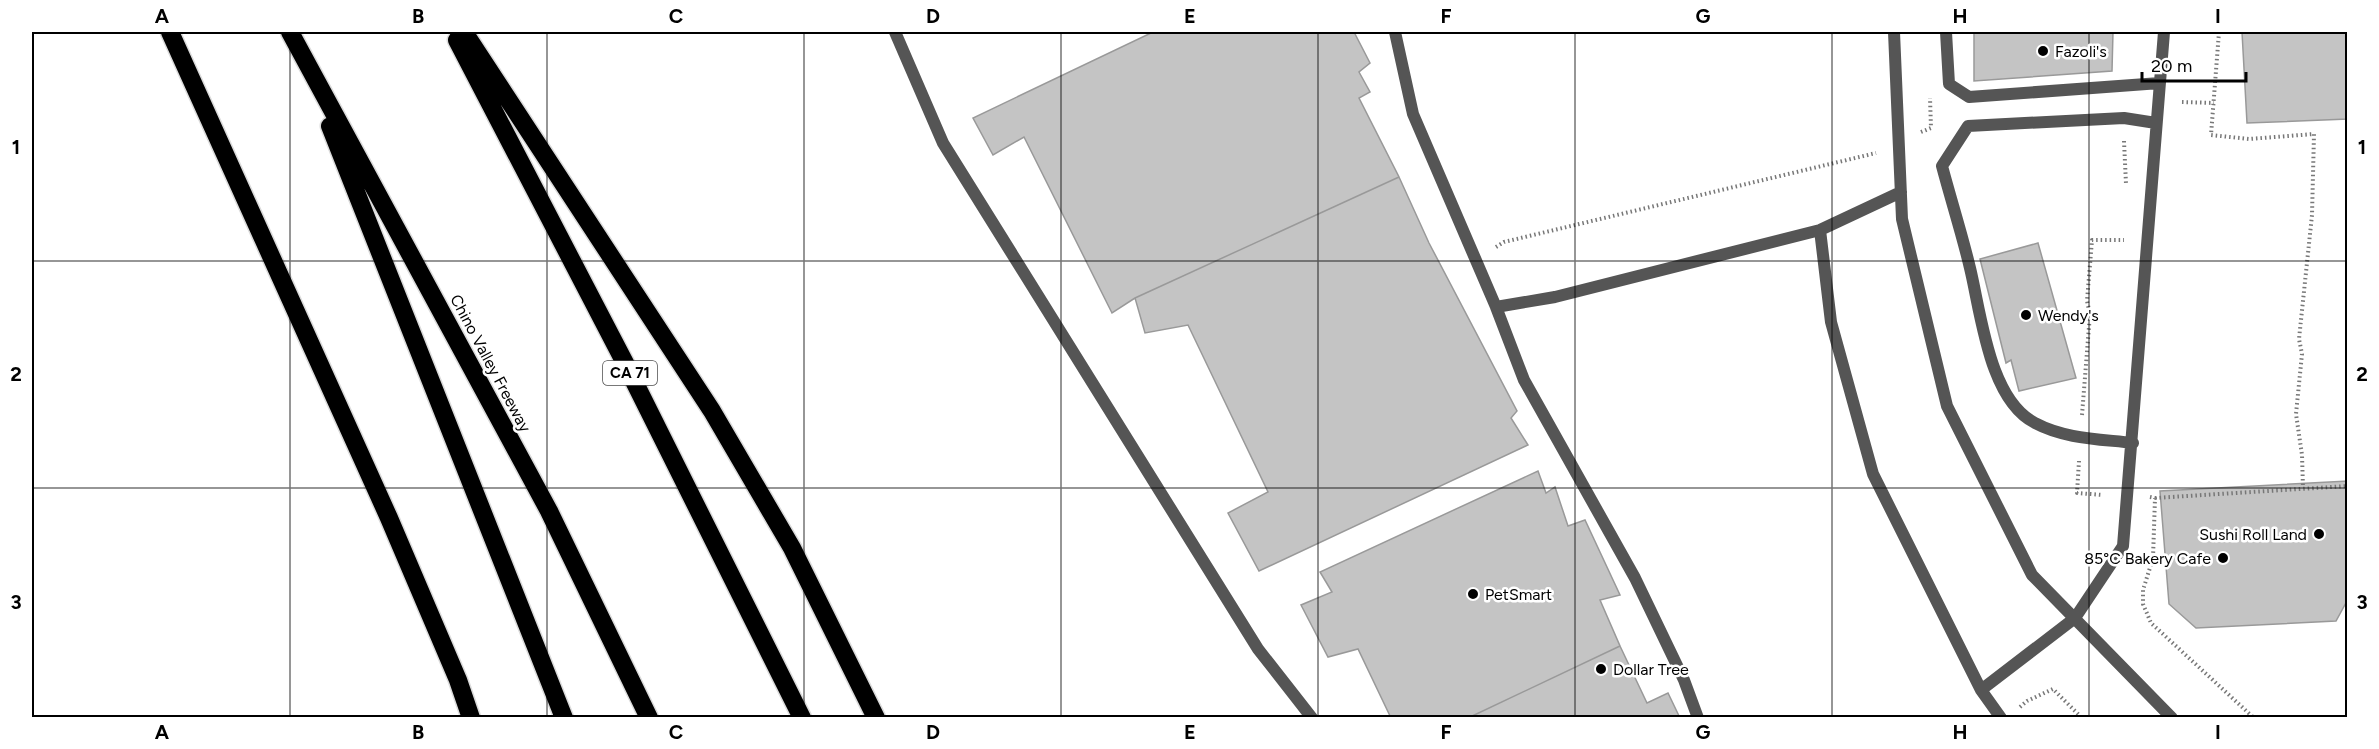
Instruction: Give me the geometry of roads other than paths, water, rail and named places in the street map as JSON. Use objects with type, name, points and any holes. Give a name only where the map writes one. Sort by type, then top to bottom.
[{"type":"highway","points":[[170,32],[389,518],[471,717]]},
{"type":"highway","name":"Chino Valley Freeway","points":[[290,32],[549,511],[649,717]]},
{"type":"highway","name":"CA 71","points":[[452,32],[626,365],[802,717]]},
{"type":"highway","points":[[464,32],[712,411],[792,548],[876,717]]},
{"type":"highway","points":[[300,49],[564,717]]},
{"type":"lane","points":[[898,32],[943,143],[1258,649],[1312,717]]},
{"type":"lane","points":[[1395,32],[1413,114],[1496,307],[1524,380],[1635,578],[1684,680],[1698,717]]},
{"type":"lane","points":[[1894,32],[1902,219],[1947,406],[2032,574],[2172,717]]},
{"type":"lane","points":[[1946,32],[1949,84],[1969,97],[2160,83]]},
{"type":"lane","points":[[1982,690],[2075,618],[2123,546],[2164,32]]},
{"type":"lane","points":[[2133,443],[2071,436],[2033,423],[2009,401],[1982,334],[1970,269],[1942,166],[1968,126],[2124,118],[2156,123]]},
{"type":"lane","points":[[1496,307],[1555,297],[1820,230],[1900,192]]},
{"type":"lane","points":[[1820,230],[1831,322],[1873,474],[1982,690],[2001,717]]},
{"type":"place","name":"Fazoli's","points":[[2043,51]]},
{"type":"place","name":"Wendy's","points":[[2026,315]]},
{"type":"place","name":"Sushi Roll Land","points":[[2319,534]]},
{"type":"place","name":"85°C Bakery Cafe","points":[[2223,558]]},
{"type":"place","name":"PetSmart","points":[[1473,594]]},
{"type":"place","name":"Dollar Tree","points":[[1601,669]]}]
